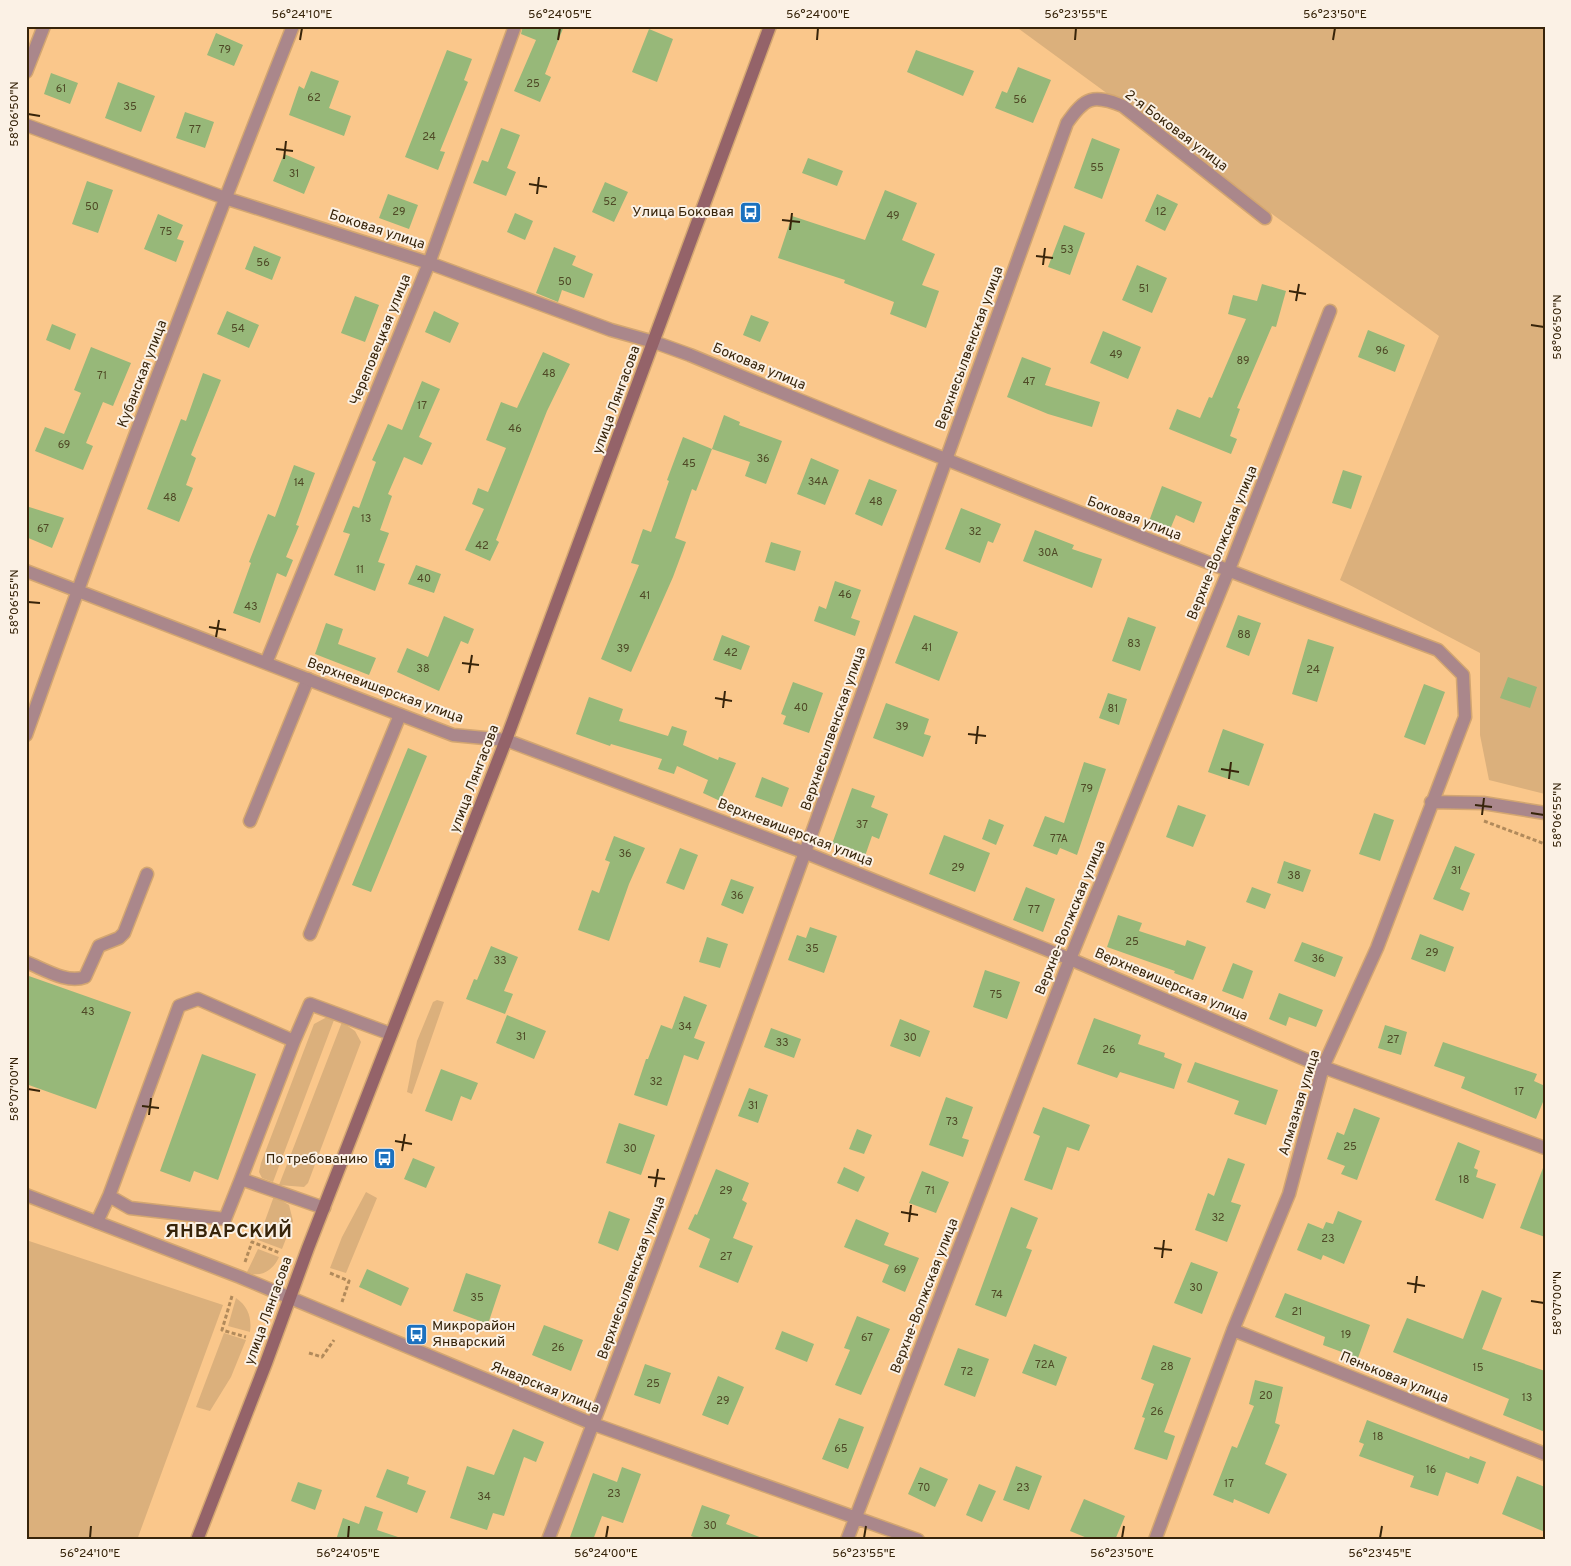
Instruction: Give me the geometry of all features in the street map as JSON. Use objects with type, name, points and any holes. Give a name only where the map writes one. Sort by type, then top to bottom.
[{"type":"main road","name":"улица Лянгасова","points":[[197,1540],[506,740],[770,26]]},
{"type":"street","points":[[26,72],[44,26]]},
{"type":"street","name":"Кубанская улица","points":[[26,735],[78,590],[225,198],[293,26]]},
{"type":"street","name":"Череповецкая улица","points":[[266,663],[429,263],[515,26]]},
{"type":"street","name":"2-я Боковая улица","points":[[1068,123],[1080,105],[1092,99],[1106,99],[1123,106],[1266,218]]},
{"type":"street","name":"Верхнесылвенская улица","points":[[548,1540],[806,853],[945,461],[1068,123]]},
{"type":"street","name":"Боковая улица","points":[[26,125],[225,198],[429,263],[611,330],[654,342],[945,461],[1228,572],[1438,650],[1463,675]]},
{"type":"street","name":"Верхне-Волжская улица","points":[[848,1540],[1070,959],[1228,572],[1330,311]]},
{"type":"street","name":"Верхневишерская улица","points":[[26,571],[453,735],[506,740],[806,853],[1070,959],[1323,1067],[1545,1148]]},
{"type":"street","name":"Алмазная улица","points":[[1155,1540],[1233,1330],[1289,1194],[1323,1067],[1377,948],[1431,802],[1465,717],[1463,675]]},
{"type":"street","points":[[250,821],[308,679]]},
{"type":"street","points":[[310,934],[400,714]]},
{"type":"street","points":[[1431,802],[1483,803],[1545,813]]},
{"type":"street","points":[[26,962],[68,978],[77,980],[85,977],[99,946],[119,938],[124,933],[148,874]]},
{"type":"street","points":[[97,1222],[109,1196],[179,1006],[198,999],[294,1041]]},
{"type":"street","points":[[109,1196],[130,1208],[225,1219],[310,1004],[391,1034]]},
{"type":"street","points":[[241,1179],[324,1208]]},
{"type":"street","name":"Январская улица","points":[[26,1195],[240,1277],[593,1424],[856,1516],[918,1540]]},
{"type":"street","name":"Пеньковая улица","points":[[1233,1330],[1545,1454]]},
{"type":"path","points":[[1475,818],[1545,844]]},
{"type":"path","points":[[243,1269],[252,1242],[280,1253]]},
{"type":"path","points":[[330,1273],[349,1281],[341,1305]]},
{"type":"path","points":[[232,1296],[222,1330],[246,1337]]},
{"type":"path","points":[[309,1353],[322,1356],[334,1340]]},
{"type":"shaded area","points":[[1015,26],[1545,26],[1545,794],[1489,780],[1480,735],[1480,653],[1340,580],[1439,336]]},
{"type":"shaded area","points":[[437,1000],[444,1002],[412,1094],[407,1092],[417,1041],[433,1002]]},
{"type":"shaded area","points":[[327,1017],[334,1020],[273,1182],[262,1178],[259,1172],[261,1163],[314,1024]]},
{"type":"shaded area","points":[[342,1022],[355,1031],[361,1042],[308,1183],[304,1187],[279,1185]]},
{"type":"shaded area","points":[[366,1192],[377,1198],[346,1273],[330,1268],[342,1237]]},
{"type":"shaded area","points":[[274,1196],[289,1205],[293,1221],[282,1249],[258,1240]]},
{"type":"shaded area","points":[[26,1240],[223,1305],[137,1540],[26,1540]]},
{"type":"shaded area","points":[[258,1249],[279,1257],[266,1272],[252,1274],[247,1272]]},
{"type":"shaded area","points":[[236,1298],[244,1305],[248,1313],[250,1332],[228,1326]]},
{"type":"shaded area","points":[[224,1333],[246,1340],[231,1377],[210,1411],[196,1407]]},
{"type":"building","points":[[523,26],[564,26],[545,74],[551,77],[540,102],[514,91],[536,40],[521,34]]},
{"type":"building","points":[[649,29],[673,39],[657,82],[632,72]]},
{"type":"building","points":[[216,33],[243,45],[234,66],[207,55]]},
{"type":"building","points":[[447,50],[472,59],[464,80],[468,82],[440,151],[445,152],[438,170],[405,157]]},
{"type":"building","points":[[916,50],[974,71],[963,96],[907,72]]},
{"type":"building","points":[[1018,67],[1051,80],[1033,123],[995,108],[1002,91],[1007,93]]},
{"type":"building","points":[[311,71],[339,81],[329,108],[351,116],[344,136],[289,115],[299,86],[304,89]]},
{"type":"building","points":[[51,73],[78,83],[70,104],[44,94]]},
{"type":"building","points":[[118,82],[155,96],[141,132],[105,118]]},
{"type":"building","points":[[185,112],[214,122],[205,148],[176,138]]},
{"type":"building","points":[[501,128],[520,135],[507,168],[516,172],[506,196],[473,183],[482,160],[488,162]]},
{"type":"building","points":[[1092,138],[1120,149],[1102,199],[1074,188]]},
{"type":"building","points":[[284,154],[315,167],[304,194],[273,181]]},
{"type":"building","points":[[808,158],[843,171],[837,186],[802,173]]},
{"type":"building","points":[[87,181],[113,190],[98,233],[72,224]]},
{"type":"building","points":[[605,182],[628,192],[614,222],[592,212]]},
{"type":"building","points":[[885,190],[917,203],[902,240],[935,254],[922,285],[939,291],[926,328],[890,314],[894,302],[844,283],[845,280],[778,258],[792,216],[865,240]]},
{"type":"building","points":[[388,194],[418,205],[409,229],[379,218]]},
{"type":"building","points":[[1157,194],[1178,204],[1165,231],[1145,221]]},
{"type":"building","points":[[515,213],[533,221],[525,240],[507,232]]},
{"type":"building","points":[[158,214],[183,225],[177,239],[184,241],[176,262],[144,249]]},
{"type":"building","points":[[1064,225],[1085,233],[1070,275],[1048,267]]},
{"type":"building","points":[[254,246],[281,257],[272,280],[245,269]]},
{"type":"building","points":[[554,247],[576,256],[572,265],[593,274],[584,298],[562,290],[558,302],[536,293]]},
{"type":"building","points":[[1137,265],[1167,278],[1152,313],[1122,300]]},
{"type":"building","points":[[1262,284],[1286,291],[1276,327],[1272,326],[1237,408],[1240,409],[1230,436],[1237,439],[1231,454],[1169,429],[1177,409],[1200,418],[1209,397],[1212,398],[1246,319],[1228,314],[1233,295],[1257,301]]},
{"type":"building","points":[[355,296],[379,305],[365,342],[341,333]]},
{"type":"building","points":[[227,311],[259,325],[249,348],[217,334]]},
{"type":"building","points":[[434,311],[459,323],[450,343],[425,332]]},
{"type":"building","points":[[751,315],[769,322],[760,342],[743,335]]},
{"type":"building","points":[[52,324],[76,334],[70,350],[46,340]]},
{"type":"building","points":[[1368,330],[1405,345],[1395,372],[1358,357]]},
{"type":"building","points":[[1103,331],[1141,347],[1128,379],[1090,363]]},
{"type":"building","points":[[91,347],[131,363],[113,406],[103,402],[86,443],[93,446],[83,470],[35,451],[45,427],[64,434],[81,393],[74,390]]},
{"type":"building","points":[[543,352],[570,364],[547,411],[496,540],[499,542],[490,561],[465,550],[484,509],[472,504],[478,488],[488,492],[506,448],[486,440],[501,402],[517,408]]},
{"type":"building","points":[[1022,357],[1051,368],[1045,385],[1100,402],[1092,427],[1048,414],[1007,397]]},
{"type":"building","points":[[203,373],[221,380],[191,455],[196,458],[186,485],[193,488],[179,522],[147,509],[181,419],[186,421]]},
{"type":"building","points":[[422,381],[440,389],[419,437],[432,443],[422,465],[404,457],[388,494],[392,496],[380,530],[389,533],[378,562],[385,564],[375,591],[334,575],[350,534],[343,532],[353,506],[359,508],[376,462],[372,460],[388,424],[402,430]]},
{"type":"building","points":[[724,415],[740,422],[739,425],[782,441],[766,484],[745,476],[750,462],[712,449]]},
{"type":"building","points":[[683,437],[712,449],[696,491],[692,489],[675,538],[686,542],[673,577],[631,672],[601,659],[639,565],[631,563],[643,529],[651,532]]},
{"type":"building","points":[[811,458],[839,470],[825,505],[797,494]]},
{"type":"building","points":[[294,465],[315,473],[296,525],[299,526],[286,557],[293,560],[286,577],[277,573],[260,623],[233,613],[251,563],[249,562],[268,514],[275,517]]},
{"type":"building","points":[[1343,470],[1362,476],[1351,509],[1332,503]]},
{"type":"building","points":[[869,479],[897,490],[882,526],[855,514]]},
{"type":"building","points":[[1162,486],[1202,502],[1194,523],[1176,515],[1169,532],[1148,524]]},
{"type":"building","points":[[26,506],[64,518],[52,548],[26,537]]},
{"type":"building","points":[[961,508],[1001,524],[993,543],[988,541],[980,563],[945,549]]},
{"type":"building","points":[[1035,530],[1074,545],[1072,549],[1102,559],[1092,588],[1023,561]]},
{"type":"building","points":[[771,542],[801,551],[795,571],[765,562]]},
{"type":"building","points":[[416,565],[441,574],[434,593],[408,584]]},
{"type":"building","points":[[835,581],[861,590],[851,618],[860,621],[855,636],[814,621],[819,606],[826,609]]},
{"type":"building","points":[[914,615],[958,632],[939,681],[895,663]]},
{"type":"building","points":[[1238,615],[1261,623],[1249,656],[1226,647]]},
{"type":"building","points":[[444,616],[474,629],[468,644],[461,641],[439,691],[397,672],[407,648],[428,657]]},
{"type":"building","points":[[1128,617],[1156,627],[1140,671],[1112,661]]},
{"type":"building","points":[[326,623],[343,629],[338,644],[376,658],[369,675],[315,654]]},
{"type":"building","points":[[722,635],[750,646],[741,670],[713,660]]},
{"type":"building","points":[[1308,639],[1334,647],[1317,702],[1292,694]]},
{"type":"building","points":[[1508,677],[1537,687],[1530,708],[1500,698]]},
{"type":"building","points":[[793,682],[823,693],[809,733],[783,724],[786,716],[781,714]]},
{"type":"building","points":[[1424,684],[1445,692],[1425,745],[1404,737]]},
{"type":"building","points":[[1108,693],[1127,699],[1119,725],[1099,718]]},
{"type":"building","points":[[589,697],[623,709],[619,721],[668,736],[672,726],[687,731],[683,745],[718,760],[719,757],[736,763],[720,801],[703,793],[708,780],[677,766],[674,774],[658,769],[662,759],[611,744],[610,746],[576,734]]},
{"type":"building","points":[[886,703],[929,719],[924,734],[931,736],[923,757],[873,738]]},
{"type":"building","points":[[1223,729],[1264,744],[1249,786],[1208,772]]},
{"type":"building","points":[[408,748],[427,756],[371,892],[352,885]]},
{"type":"building","points":[[1084,762],[1106,769],[1077,855],[1060,848],[1057,855],[1033,846],[1045,816],[1064,823]]},
{"type":"building","points":[[762,777],[789,788],[782,807],[755,797]]},
{"type":"building","points":[[852,788],[875,796],[871,807],[888,814],[879,839],[872,836],[865,856],[832,844]]},
{"type":"building","points":[[1178,805],[1206,815],[1193,847],[1166,837]]},
{"type":"building","points":[[1374,813],[1394,820],[1380,861],[1359,854]]},
{"type":"building","points":[[989,819],[1004,825],[996,845],[982,839]]},
{"type":"building","points":[[944,835],[990,853],[975,892],[929,874]]},
{"type":"building","points":[[614,836],[645,848],[629,884],[609,941],[578,930],[592,890],[599,893],[610,862],[605,860]]},
{"type":"building","points":[[1455,846],[1475,854],[1460,889],[1470,893],[1463,911],[1433,899]]},
{"type":"building","points":[[680,848],[698,855],[684,890],[666,883]]},
{"type":"building","points":[[1284,861],[1311,870],[1303,892],[1277,883]]},
{"type":"building","points":[[731,879],[754,887],[743,914],[721,905]]},
{"type":"building","points":[[1026,887],[1055,899],[1043,932],[1013,920]]},
{"type":"building","points":[[1252,887],[1271,894],[1265,909],[1246,902]]},
{"type":"building","points":[[1118,915],[1142,923],[1139,931],[1185,946],[1187,940],[1206,947],[1193,980],[1174,973],[1175,971],[1107,947]]},
{"type":"building","points":[[810,927],[837,936],[824,973],[788,960],[797,935],[806,938]]},
{"type":"building","points":[[1420,934],[1454,947],[1445,972],[1411,959]]},
{"type":"building","points":[[707,937],[728,944],[720,968],[699,962]]},
{"type":"building","points":[[1302,942],[1343,957],[1335,977],[1294,961]]},
{"type":"building","points":[[491,946],[518,957],[504,991],[513,994],[505,1014],[466,999],[474,979],[477,980]]},
{"type":"building","points":[[1233,963],[1253,971],[1243,999],[1222,991]]},
{"type":"building","points":[[985,970],[1020,982],[1007,1019],[973,1007]]},
{"type":"building","points":[[26,975],[131,1012],[96,1109],[26,1084]]},
{"type":"building","points":[[1279,993],[1323,1010],[1316,1027],[1289,1017],[1286,1026],[1269,1019]]},
{"type":"building","points":[[684,996],[707,1005],[694,1038],[705,1042],[698,1060],[684,1055],[667,1106],[634,1095],[646,1059],[648,1059],[661,1025],[672,1029]]},
{"type":"building","points":[[507,1015],[546,1031],[534,1059],[496,1043]]},
{"type":"building","points":[[1094,1018],[1141,1035],[1138,1044],[1165,1053],[1164,1057],[1182,1064],[1174,1089],[1120,1072],[1117,1078],[1077,1064]]},
{"type":"building","points":[[900,1019],[930,1031],[920,1057],[890,1046]]},
{"type":"building","points":[[1385,1025],[1407,1032],[1401,1055],[1378,1048]]},
{"type":"building","points":[[771,1028],[801,1039],[794,1058],[764,1047]]},
{"type":"building","points":[[1443,1042],[1537,1074],[1534,1081],[1545,1086],[1545,1097],[1536,1119],[1461,1088],[1465,1077],[1434,1066]]},
{"type":"building","points":[[202,1054],[256,1074],[218,1180],[194,1171],[190,1182],[160,1171]]},
{"type":"building","points":[[1195,1062],[1278,1090],[1266,1125],[1234,1114],[1239,1101],[1187,1082]]},
{"type":"building","points":[[441,1069],[478,1083],[471,1100],[461,1096],[452,1121],[425,1111]]},
{"type":"building","points":[[749,1088],[768,1095],[758,1123],[738,1116]]},
{"type":"building","points":[[946,1097],[973,1107],[962,1138],[969,1140],[963,1157],[929,1145]]},
{"type":"building","points":[[1043,1107],[1090,1125],[1079,1151],[1067,1147],[1052,1190],[1024,1180],[1040,1136],[1033,1133]]},
{"type":"building","points":[[1354,1108],[1380,1118],[1357,1180],[1341,1174],[1345,1166],[1327,1159],[1337,1132],[1344,1135]]},
{"type":"building","points":[[619,1123],[655,1135],[641,1175],[606,1163]]},
{"type":"building","points":[[857,1129],[872,1135],[864,1154],[849,1149]]},
{"type":"building","points":[[1458,1142],[1480,1151],[1474,1168],[1478,1170],[1476,1177],[1496,1184],[1483,1219],[1435,1200]]},
{"type":"building","points":[[413,1158],[435,1167],[426,1188],[404,1179]]},
{"type":"building","points":[[1228,1158],[1245,1164],[1231,1202],[1241,1205],[1227,1242],[1195,1230],[1208,1193],[1214,1196]]},
{"type":"building","points":[[844,1167],[865,1177],[858,1192],[837,1183]]},
{"type":"building","points":[[1543,1168],[1545,1169],[1545,1237],[1520,1228]]},
{"type":"building","points":[[716,1169],[749,1183],[742,1200],[747,1203],[733,1238],[753,1246],[738,1283],[699,1267],[710,1239],[688,1229],[695,1214],[697,1215]]},
{"type":"building","points":[[922,1171],[949,1182],[936,1213],[909,1203]]},
{"type":"building","points":[[1011,1207],[1038,1218],[1026,1248],[1032,1250],[1006,1317],[975,1305]]},
{"type":"building","points":[[609,1211],[630,1219],[618,1251],[598,1243]]},
{"type":"building","points":[[1338,1211],[1362,1221],[1344,1264],[1323,1255],[1321,1260],[1297,1250],[1308,1223],[1323,1229],[1326,1222],[1333,1224]]},
{"type":"building","points":[[856,1219],[889,1233],[884,1245],[919,1258],[905,1292],[882,1282],[889,1265],[844,1247]]},
{"type":"building","points":[[1191,1262],[1218,1272],[1202,1314],[1174,1303]]},
{"type":"building","points":[[367,1269],[409,1288],[401,1306],[359,1287]]},
{"type":"building","points":[[466,1273],[501,1285],[488,1324],[453,1311]]},
{"type":"building","points":[[1482,1290],[1502,1298],[1482,1349],[1545,1371],[1545,1432],[1503,1415],[1509,1399],[1393,1352],[1407,1318],[1463,1339]]},
{"type":"building","points":[[1285,1293],[1370,1325],[1358,1358],[1323,1345],[1325,1337],[1275,1317]]},
{"type":"building","points":[[857,1316],[890,1329],[861,1395],[835,1385],[850,1350],[844,1348]]},
{"type":"building","points":[[544,1325],[583,1340],[571,1371],[532,1355]]},
{"type":"building","points":[[782,1331],[814,1344],[807,1362],[775,1349]]},
{"type":"building","points":[[1034,1344],[1067,1357],[1056,1386],[1022,1373]]},
{"type":"building","points":[[1153,1345],[1191,1358],[1164,1432],[1175,1436],[1167,1460],[1134,1449],[1145,1418],[1142,1417],[1154,1384],[1141,1379]]},
{"type":"building","points":[[958,1348],[989,1359],[975,1397],[944,1385]]},
{"type":"building","points":[[645,1364],[671,1373],[660,1404],[634,1395]]},
{"type":"building","points":[[718,1376],[744,1387],[728,1425],[702,1415]]},
{"type":"building","points":[[1255,1380],[1283,1387],[1275,1423],[1280,1425],[1265,1464],[1287,1474],[1269,1514],[1234,1499],[1233,1503],[1213,1495],[1232,1446],[1237,1448],[1254,1406],[1249,1404]]},
{"type":"building","points":[[839,1418],[864,1427],[848,1469],[822,1459]]},
{"type":"building","points":[[1367,1420],[1469,1459],[1470,1456],[1486,1462],[1478,1484],[1446,1472],[1438,1496],[1410,1487],[1414,1476],[1359,1456],[1364,1444],[1359,1442]]},
{"type":"building","points":[[513,1429],[544,1442],[536,1462],[524,1457],[504,1516],[493,1513],[487,1530],[450,1518],[467,1466],[494,1475]]},
{"type":"building","points":[[1016,1466],[1042,1476],[1029,1510],[1003,1500]]},
{"type":"building","points":[[622,1467],[641,1474],[623,1523],[602,1516],[593,1540],[569,1540],[593,1473],[617,1482]]},
{"type":"building","points":[[920,1467],[948,1479],[935,1507],[908,1494]]},
{"type":"building","points":[[387,1469],[409,1477],[407,1484],[426,1491],[417,1513],[376,1497]]},
{"type":"building","points":[[1517,1476],[1545,1487],[1545,1532],[1502,1514]]},
{"type":"building","points":[[298,1482],[322,1490],[315,1510],[291,1501]]},
{"type":"building","points":[[979,1484],[996,1491],[982,1522],[966,1515]]},
{"type":"building","points":[[1084,1499],[1125,1516],[1115,1540],[1092,1540],[1070,1531]]},
{"type":"building","points":[[702,1505],[730,1515],[726,1524],[762,1538],[762,1540],[701,1540],[691,1536]]},
{"type":"building","points":[[365,1506],[383,1512],[377,1530],[398,1537],[398,1540],[336,1540],[343,1518],[359,1524]]},
{"type":"place","name":"Улица Боковая","points":[[750,212]]},
{"type":"place","name":"По требованию","points":[[384,1159]]},
{"type":"place","name":"Микрорайон Январский","points":[[416,1334]]},
{"type":"district","name":"ЯНВАРСКИЙ","points":[[229,1232]]}]
